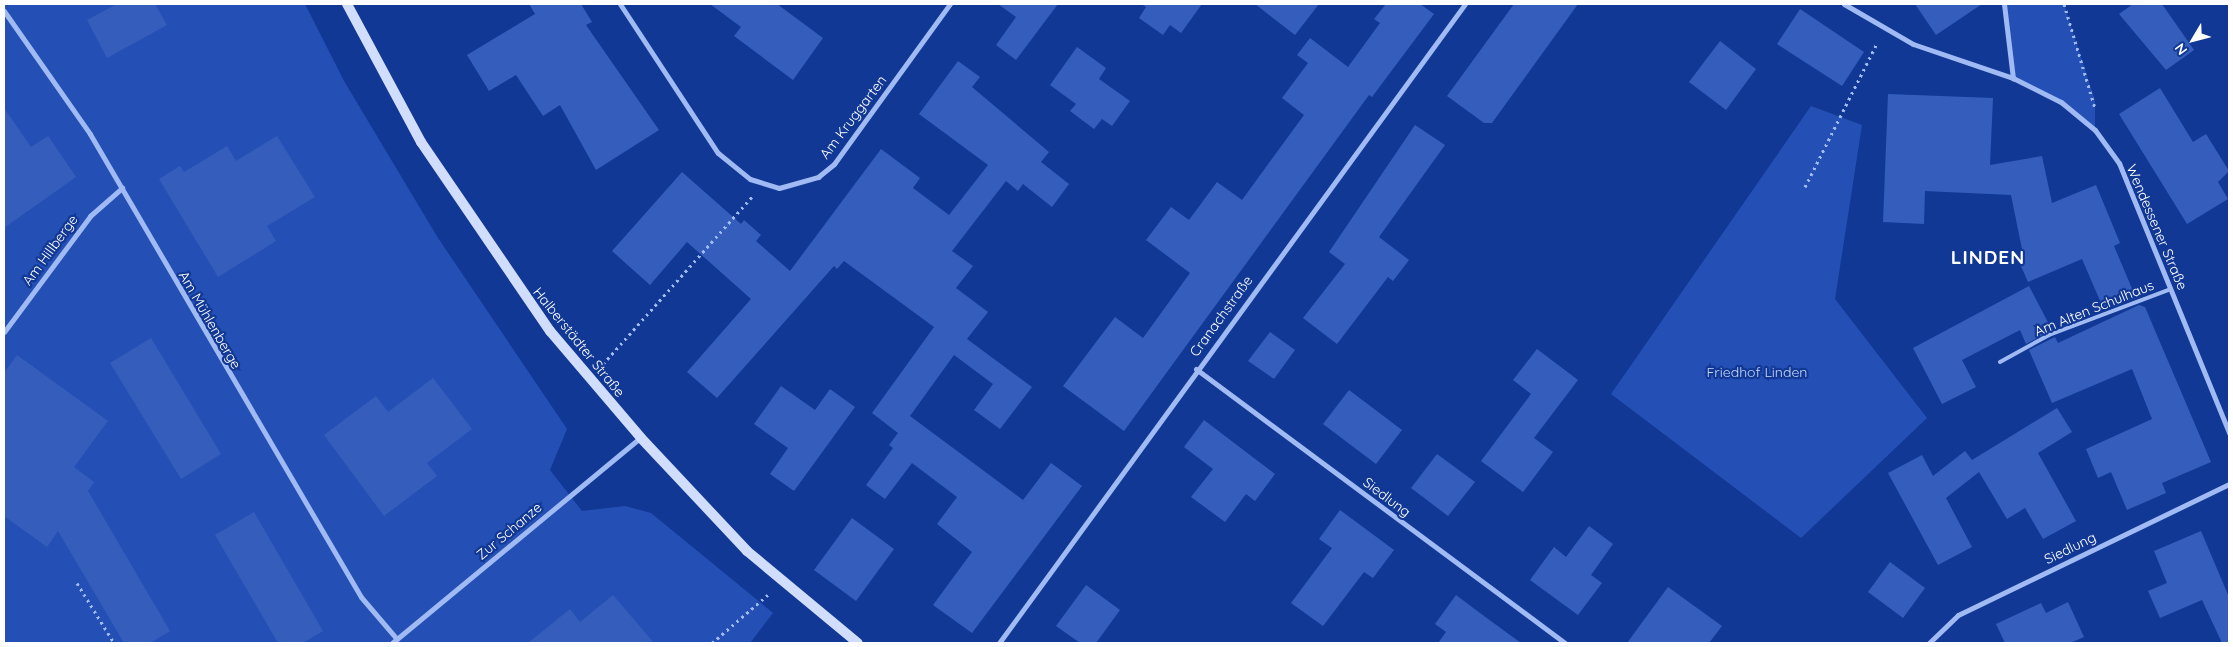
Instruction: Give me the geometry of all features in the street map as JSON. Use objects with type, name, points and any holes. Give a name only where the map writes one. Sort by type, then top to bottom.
[{"type":"main road","name":"Halberstädter Straße","points":[[347,4],[421,142],[478,231],[590,379],[641,438],[781,583],[858,643]]},
{"type":"street","name":"Am Kruggarten","points":[[620,4],[718,153],[750,179],[764,184],[796,186],[834,164],[950,4]]},
{"type":"street","name":"Cranachstraße","points":[[999,643],[1196,370],[1465,4]]},
{"type":"street","name":"Wendessener Straße","points":[[1844,4],[1884,29],[1957,62],[2013,78],[2061,102],[2095,130],[2119,163],[2229,433]]},
{"type":"street","points":[[2004,4],[2013,78]]},
{"type":"street","name":"Am Mühlenberge","points":[[4,12],[122,188],[361,597],[397,639]]},
{"type":"street","name":"Am Hillberge","points":[[4,332],[90,216],[122,188]]},
{"type":"street","name":"Siedlung","points":[[1196,370],[1565,643]]},
{"type":"street","name":"Zur Schanze","points":[[392,643],[641,438]]},
{"type":"street","name":"Siedlung","points":[[1928,643],[1958,615],[2229,484]]},
{"type":"lane","name":"Am Alten Schulhaus","points":[[2000,362],[2049,335],[2171,289]]},
{"type":"path","points":[[2064,4],[2095,101],[2095,130]]},
{"type":"path","points":[[1805,187],[1884,29]]},
{"type":"path","points":[[590,379],[764,184]]},
{"type":"path","points":[[77,583],[114,643]]},
{"type":"path","points":[[712,643],[781,583]]},
{"type":"green space","points":[[4,4],[305,4],[344,81],[438,238],[567,429],[550,470],[582,511],[625,506],[651,513],[773,613],[750,643],[4,643]]},
{"type":"green space","points":[[2004,4],[2064,4],[2095,101],[2095,130],[2061,102],[2013,78]]},
{"type":"green space","name":"Friedhof Linden","points":[[1811,106],[1862,125],[1835,299],[1927,418],[1801,538],[1611,394]]},
{"type":"building","points":[[117,4],[155,4],[167,25],[107,58],[87,20]]},
{"type":"building","points":[[529,4],[581,4],[592,22],[586,25],[659,130],[596,170],[560,105],[543,116],[516,75],[489,91],[467,55],[535,14]]},
{"type":"building","points":[[710,4],[777,4],[823,38],[793,80],[734,36],[741,27]]},
{"type":"building","points":[[998,4],[1058,4],[1016,60],[996,45],[1016,17]]},
{"type":"building","points":[[1141,4],[1202,4],[1181,33],[1170,25],[1163,35],[1139,18],[1146,7]]},
{"type":"building","points":[[1255,4],[1319,4],[1295,35]]},
{"type":"building","points":[[1386,4],[1420,4],[1434,14],[1372,97],[1369,95],[1124,431],[1063,386],[1115,317],[1143,338],[1190,273],[1146,240],[1171,207],[1189,220],[1217,182],[1242,200],[1304,115],[1282,98],[1308,63],[1297,55],[1310,38],[1348,67],[1380,23],[1374,19]]},
{"type":"building","points":[[1514,4],[1578,4],[1492,123],[1484,123],[1447,96]]},
{"type":"building","points":[[1915,4],[1982,4],[1936,35]]},
{"type":"building","points":[[2133,4],[2162,4],[2194,50],[2166,70],[2119,14]]},
{"type":"building","points":[[1800,9],[1864,52],[1842,86],[1777,44]]},
{"type":"building","points":[[1720,41],[1756,69],[1726,110],[1689,82]]},
{"type":"building","points":[[1077,47],[1106,68],[1099,79],[1130,101],[1112,126],[1102,119],[1094,129],[1070,111],[1076,104],[1050,85]]},
{"type":"building","points":[[958,61],[980,77],[972,87],[1049,152],[1041,162],[1069,184],[1052,207],[1023,184],[1018,191],[1006,181],[952,251],[973,266],[956,288],[988,312],[967,339],[1032,387],[1000,429],[974,410],[993,384],[954,355],[910,416],[1023,500],[1051,463],[1082,486],[972,633],[933,605],[972,552],[937,524],[957,497],[912,463],[885,499],[866,485],[893,448],[889,445],[898,433],[872,413],[934,327],[844,261],[837,269],[834,266],[717,398],[687,372],[751,299],[687,242],[650,285],[612,251],[682,172],[741,224],[744,220],[761,235],[756,241],[790,271],[881,149],[920,178],[913,188],[949,215],[988,165],[919,114]]},
{"type":"building","points":[[2160,88],[2193,142],[2206,134],[2229,171],[2218,182],[2228,199],[2187,224],[2119,114]]},
{"type":"building","points":[[1888,94],[1993,98],[1990,165],[2042,156],[2052,203],[2096,185],[2120,243],[2114,246],[2136,298],[2104,310],[2082,259],[2028,282],[2017,257],[2023,254],[2011,195],[1925,191],[1924,224],[1883,222]]},
{"type":"building","points":[[4,108],[31,147],[48,136],[76,177],[4,228]]},
{"type":"building","points":[[1415,125],[1445,145],[1379,237],[1409,260],[1393,281],[1388,277],[1337,344],[1303,318],[1345,264],[1329,252]]},
{"type":"building","points":[[277,136],[315,197],[267,226],[276,241],[218,277],[159,179],[180,166],[184,172],[227,146],[236,161]]},
{"type":"building","points":[[2029,286],[2052,330],[2026,344],[2020,330],[1962,360],[1976,387],[1942,404],[1913,348]]},
{"type":"building","points":[[2139,305],[2145,307],[2211,462],[2162,483],[2166,493],[2127,510],[2111,472],[2098,478],[2086,449],[2152,419],[2132,369],[2052,403],[2029,350],[2055,337],[2058,343]]},
{"type":"building","points":[[1270,332],[1295,350],[1274,379],[1248,361]]},
{"type":"building","points":[[151,338],[221,454],[181,479],[110,363]]},
{"type":"building","points":[[1537,349],[1578,380],[1534,438],[1553,452],[1523,492],[1481,461],[1531,394],[1513,380]]},
{"type":"building","points":[[17,355],[108,421],[74,467],[94,482],[88,491],[170,631],[150,643],[124,643],[58,531],[47,547],[4,516],[4,373]]},
{"type":"building","points":[[433,378],[472,429],[427,463],[437,476],[384,516],[324,435],[376,396],[388,412]]},
{"type":"building","points":[[781,386],[815,410],[830,389],[855,407],[794,491],[770,474],[788,448],[754,424]]},
{"type":"building","points":[[1349,390],[1402,430],[1376,464],[1323,424]]},
{"type":"building","points":[[2057,408],[2072,432],[2038,453],[2076,521],[2043,539],[2025,508],[2007,519],[1979,472],[1946,498],[1972,547],[1938,565],[1888,473],[1922,455],[1933,476],[1965,451],[1972,460]]},
{"type":"building","points":[[1204,420],[1275,474],[1255,501],[1246,494],[1225,522],[1191,497],[1213,469],[1184,447]]},
{"type":"building","points":[[1437,454],[1475,482],[1448,516],[1411,488]]},
{"type":"building","points":[[1340,510],[1394,550],[1373,578],[1364,572],[1323,626],[1291,603],[1332,548],[1319,539]]},
{"type":"building","points":[[254,512],[323,631],[303,643],[278,643],[215,535]]},
{"type":"building","points":[[852,518],[894,549],[856,601],[814,570]]},
{"type":"building","points":[[1589,526],[1613,544],[1591,575],[1602,583],[1578,615],[1530,580],[1554,547],[1566,557]]},
{"type":"building","points":[[2201,531],[2229,597],[2229,643],[2222,643],[2202,600],[2160,618],[2148,591],[2167,583],[2154,551]]},
{"type":"building","points":[[1890,562],[1925,588],[1903,618],[1868,592]]},
{"type":"building","points":[[1086,585],[1120,610],[1096,643],[1080,643],[1056,626]]},
{"type":"building","points":[[1668,587],[1722,626],[1709,643],[1627,643]]},
{"type":"building","points":[[613,595],[654,643],[528,643],[570,609],[580,622]]},
{"type":"building","points":[[1456,595],[1521,643],[1438,643],[1446,632],[1435,624]]},
{"type":"building","points":[[2068,602],[2084,637],[2070,643],[2005,643],[1996,624],[2041,603],[2046,613]]},
{"type":"district","name":"LINDEN","points":[[1988,258]]}]
